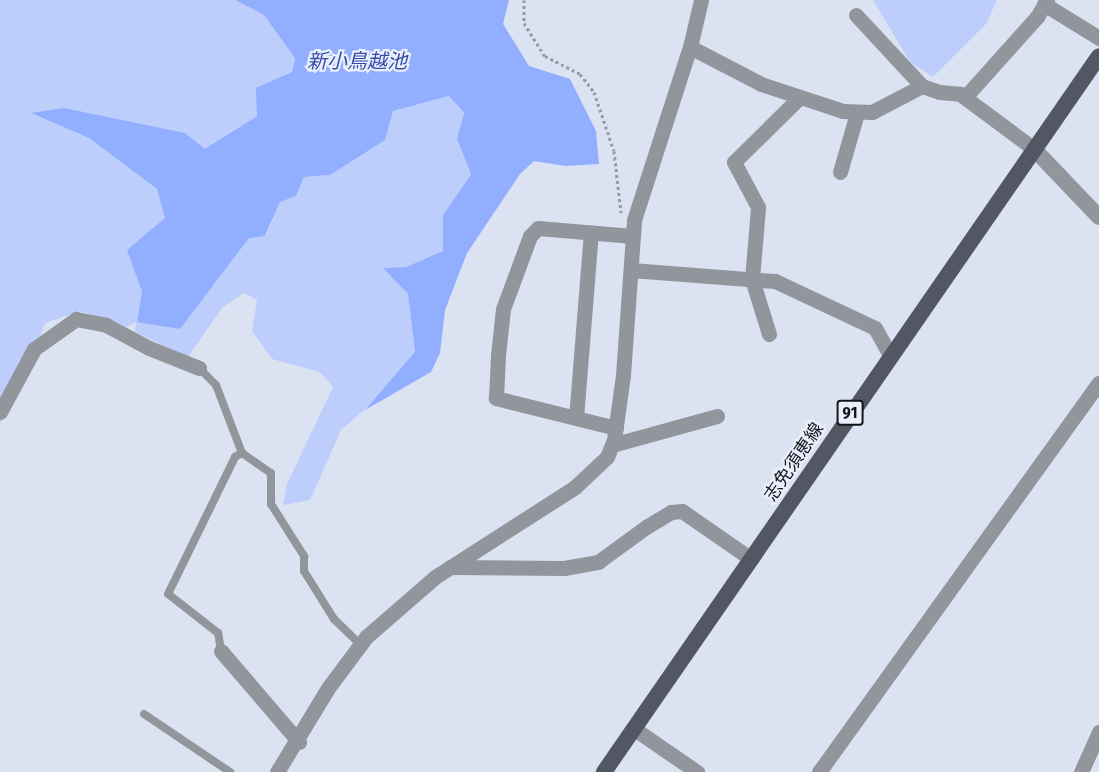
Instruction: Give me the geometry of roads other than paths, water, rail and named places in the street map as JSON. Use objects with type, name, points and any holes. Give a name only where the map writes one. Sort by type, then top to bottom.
[{"type":"main road","name":"志免須恵線","points":[[604,772],[890,355],[1099,56]]},
{"type":"street","points":[[277,772],[299,742],[328,688],[360,644],[450,567],[575,487],[596,471],[612,445],[616,428],[633,228],[678,74],[690,47],[701,0]]},
{"type":"street","points":[[966,96],[1046,2],[1099,38]]},
{"type":"street","points":[[856,15],[922,86],[966,96],[1034,150],[1099,217]]},
{"type":"street","points":[[690,47],[761,84],[799,98],[858,112],[872,112],[922,86]]},
{"type":"street","points":[[769,334],[752,279],[758,207],[734,162],[799,98]]},
{"type":"street","points":[[840,172],[858,112]]},
{"type":"street","points":[[616,428],[496,398],[498,355],[503,309],[530,236],[538,228],[591,233],[633,228]]},
{"type":"street","points":[[576,418],[591,233]]},
{"type":"street","points":[[631,270],[752,279],[785,285],[875,328],[890,355]]},
{"type":"street","points":[[0,412],[34,349],[55,330],[76,320],[106,325],[149,348],[199,368]]},
{"type":"street","points":[[819,772],[1099,383]]},
{"type":"street","points":[[612,445],[717,416]]},
{"type":"street","points":[[450,567],[564,568],[598,562],[654,522],[671,512],[682,511],[751,559]]},
{"type":"street","points":[[221,651],[299,742]]},
{"type":"street","points":[[633,728],[697,772]]},
{"type":"street","points":[[1081,772],[1099,732]]},
{"type":"lane","points":[[199,368],[216,385],[242,453],[271,473],[271,504],[304,556],[304,571],[334,619],[360,644]]},
{"type":"lane","points":[[221,651],[218,633],[168,594],[235,457],[242,453]]},
{"type":"lane","points":[[144,714],[230,772]]},
{"type":"water","name":"新小鳥越池","points":[[235,0],[509,0],[503,24],[529,66],[570,79],[596,131],[599,164],[565,166],[534,161],[520,174],[467,253],[445,310],[440,353],[431,372],[365,410],[415,352],[408,294],[383,268],[406,267],[443,251],[443,215],[471,174],[457,139],[464,113],[449,96],[393,111],[385,140],[330,175],[304,177],[296,196],[280,202],[265,236],[249,238],[180,329],[137,322],[142,292],[127,250],[165,218],[157,189],[89,138],[31,113],[64,108],[185,133],[205,149],[257,116],[256,88],[292,72],[295,58],[264,15]]}]
